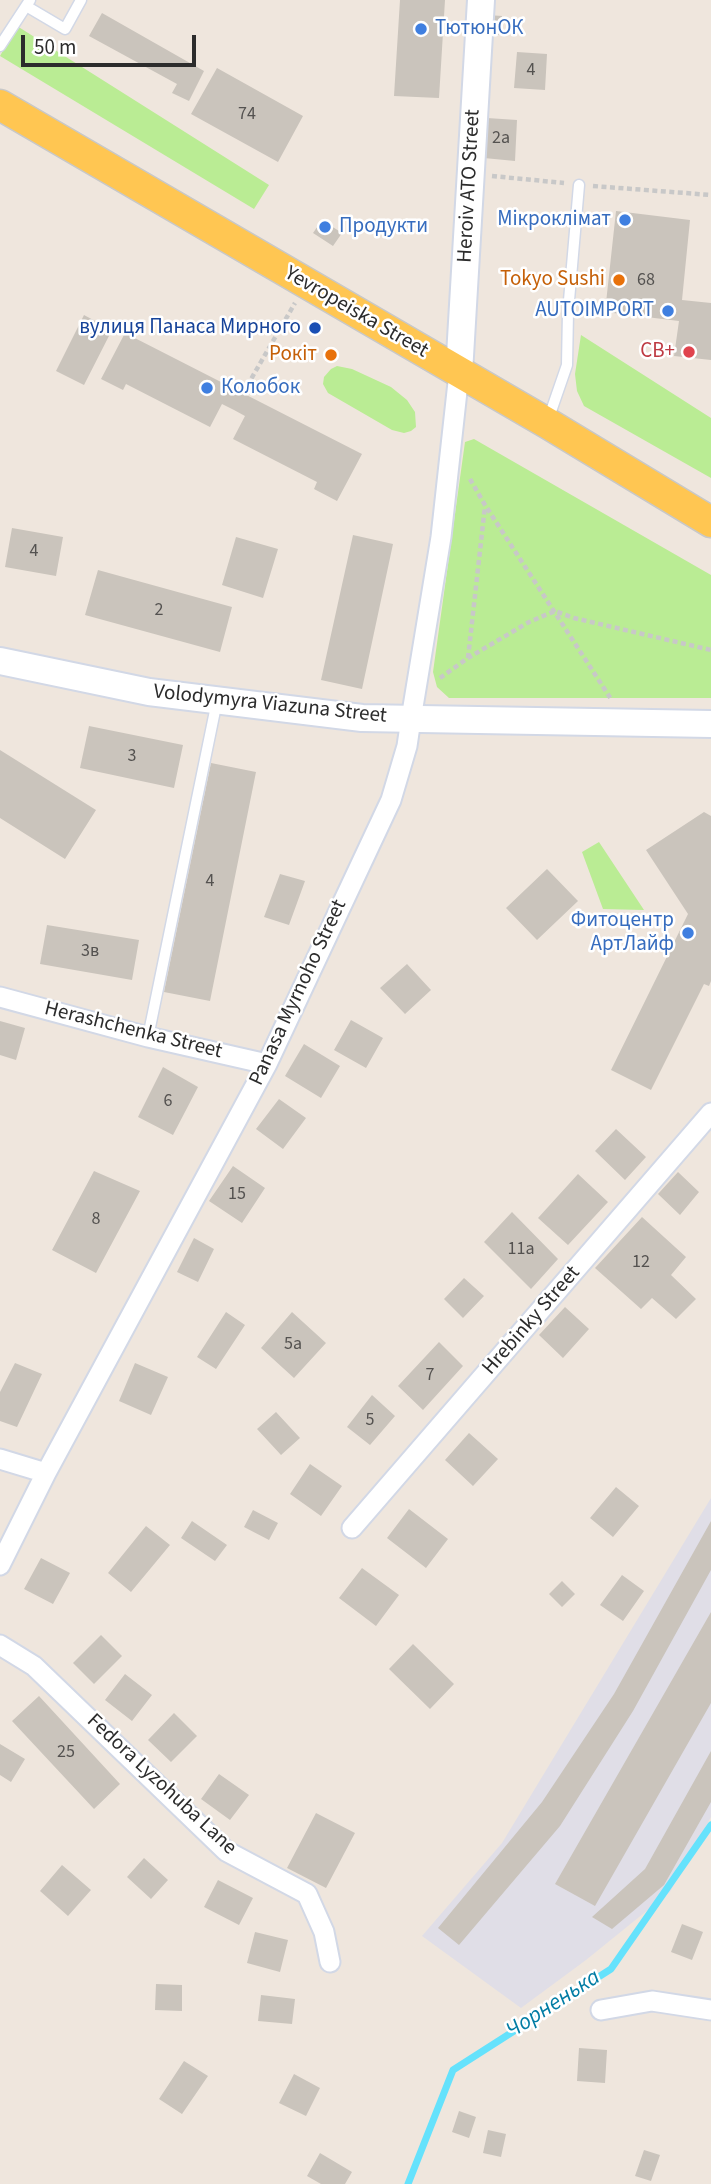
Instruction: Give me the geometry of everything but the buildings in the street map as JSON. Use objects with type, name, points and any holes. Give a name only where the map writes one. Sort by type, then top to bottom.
[{"type":"main road","name":"Heroiv ATO Street","points":[[459,373],[481,0]]},
{"type":"main road","name":"Yevropeiska Street","points":[[0,105],[711,522]]},
{"type":"main road","name":"Volodymyra Viazuna Street","points":[[0,661],[149,692],[362,718],[413,707],[626,722],[711,724]]},
{"type":"street","name":"Panasa Myrnoho Street","points":[[0,1565],[46,1473],[267,1064],[391,800],[407,746],[441,537],[459,373]]},
{"type":"street","name":"Herashchenka Street","points":[[0,997],[148,1037],[267,1064]]},
{"type":"street","name":"Hrebinky Street","points":[[352,1528],[711,1114]]},
{"type":"street","points":[[0,1459],[46,1473]]},
{"type":"street","name":"Fedora Lyzohuba Lane","points":[[0,1645],[34,1666],[226,1851],[307,1894],[324,1932],[330,1962]]},
{"type":"street","points":[[601,2010],[652,2001],[711,2010]]},
{"type":"lane","points":[[0,47],[28,3],[65,29],[81,0]]},
{"type":"lane","points":[[547,424],[567,365],[568,312],[579,185]]},
{"type":"lane","points":[[148,1037],[217,701]]},
{"type":"path","points":[[243,393],[305,284]]},
{"type":"path","points":[[470,479],[626,722]]},
{"type":"path","points":[[468,658],[485,505]]},
{"type":"path","points":[[413,707],[468,658],[529,622],[555,611],[574,618],[711,650]]},
{"type":"shaded area","points":[[711,1498],[711,1817],[670,1892],[521,2008],[422,1936],[502,1843]]},
{"type":"green space","points":[[17,26],[269,185],[254,209],[0,56]]},
{"type":"green space","points":[[581,335],[711,418],[711,478],[584,406],[577,391],[575,374]]},
{"type":"green space","points":[[337,366],[352,369],[391,387],[407,400],[415,412],[416,427],[404,433],[392,430],[328,393],[323,384],[324,377]]},
{"type":"green space","points":[[474,439],[711,575],[711,698],[449,698],[437,687],[433,672],[465,442]]},
{"type":"green space","points":[[599,842],[644,910],[603,909],[582,852]]},
{"type":"waterway","name":"Чорненька","points":[[408,2184],[453,2070],[611,1969],[711,1825]]},
{"type":"place","name":"ТютюнОК","points":[[421,29]]},
{"type":"place","name":"Мікроклімат","points":[[625,220]]},
{"type":"place","name":"Продукти","points":[[325,227]]},
{"type":"place","name":"Tokyo Sushi","points":[[619,280]]},
{"type":"place","name":"AUTOIMPORT","points":[[668,311]]},
{"type":"place","name":"вулиця Панаса Мирного","points":[[315,328]]},
{"type":"place","name":"СВ+","points":[[689,352]]},
{"type":"place","name":"Рокіт","points":[[331,355]]},
{"type":"place","name":"Колобок","points":[[207,388]]},
{"type":"place","name":"Фитоцентр АртЛайф","points":[[688,933]]}]
